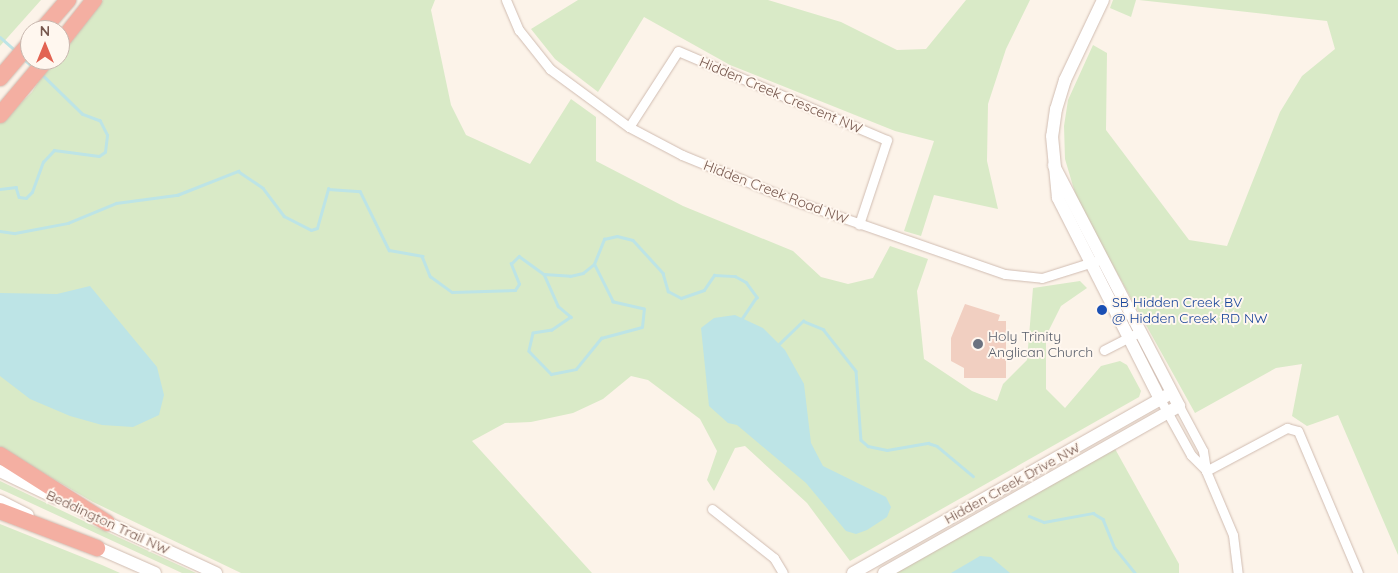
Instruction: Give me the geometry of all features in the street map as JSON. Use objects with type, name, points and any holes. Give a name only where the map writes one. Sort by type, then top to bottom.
[{"type":"highway","points":[[50,20],[68,0]]},
{"type":"highway","points":[[70,31],[94,0]]},
{"type":"highway","points":[[0,78],[20,55]]},
{"type":"highway","points":[[0,115],[38,70]]},
{"type":"highway","points":[[0,455],[107,523]]},
{"type":"highway","points":[[0,511],[97,548]]},
{"type":"street","name":"Hidden Creek Road NW","points":[[506,0],[519,30],[544,63],[629,127],[682,155],[858,224],[1021,277],[1042,278],[1095,261]]},
{"type":"street","points":[[1103,0],[1065,80],[1056,109],[1054,166],[1058,198],[1135,334],[1165,396],[1166,412],[1191,455],[1206,471]]},
{"type":"street","name":"Hidden Creek Crescent NW","points":[[629,127],[678,51],[887,140],[858,224]]},
{"type":"street","points":[[1104,350],[1135,334]]},
{"type":"street","points":[[1165,396],[1179,406],[1203,451],[1206,471],[1233,535],[1238,573]]},
{"type":"street","name":"Hidden Creek Drive NW","points":[[853,573],[1165,396]]},
{"type":"street","name":"Hidden Creek Drive NW","points":[[884,573],[1179,406]]},
{"type":"street","points":[[1206,471],[1286,428],[1298,431],[1358,573]]},
{"type":"street","name":"Beddington Trail NW","points":[[0,471],[216,573]]},
{"type":"street","name":"Beddington Trail NW","points":[[0,501],[97,548],[156,573]]},
{"type":"street","points":[[712,509],[774,558],[784,573]]},
{"type":"street","points":[[893,550],[902,563]]},
{"type":"green space","points":[[0,0],[41,0],[23,20],[20,20],[20,24],[0,46]]},
{"type":"green space","points":[[103,0],[435,0],[431,10],[451,105],[466,135],[530,164],[571,99],[596,117],[596,161],[683,206],[793,251],[821,277],[848,284],[873,278],[890,246],[928,259],[917,291],[924,359],[972,391],[997,401],[1003,384],[1027,360],[1033,288],[1080,281],[1087,288],[1061,306],[1046,336],[1046,389],[1065,408],[1101,366],[1120,361],[1127,365],[1141,391],[1139,397],[850,561],[807,503],[745,446],[735,448],[714,491],[707,480],[717,451],[700,419],[648,380],[631,376],[603,399],[573,413],[531,422],[505,423],[472,441],[592,573],[241,573],[93,502],[0,448],[0,123],[32,92],[46,70],[70,70],[70,38]]},
{"type":"green space","points":[[578,0],[768,0],[841,22],[897,50],[926,49],[966,0],[1030,0],[1006,49],[988,104],[987,161],[998,209],[934,195],[921,236],[904,231],[934,141],[895,131],[730,65],[644,17],[598,92],[555,59],[531,29]]},
{"type":"green space","points":[[1113,0],[1136,0],[1131,17],[1110,8]]},
{"type":"green space","points":[[1139,0],[1398,0],[1398,555],[1338,415],[1307,426],[1292,416],[1302,364],[1276,368],[1195,413],[1078,203],[1065,159],[1064,126],[1068,100],[1093,45],[1107,53],[1106,130],[1189,240],[1227,246],[1280,112],[1302,76],[1335,49],[1327,21]]},
{"type":"green space","points":[[1114,447],[1179,564],[1179,573],[893,573]]},
{"type":"green space","points":[[0,481],[196,573],[182,573],[0,489]]},
{"type":"green space","points":[[0,524],[102,565],[120,573],[0,573]]},
{"type":"water","points":[[90,286],[157,367],[164,395],[159,415],[133,427],[102,425],[70,416],[30,399],[0,376],[0,293],[57,294]]},
{"type":"water","points":[[735,315],[763,328],[785,350],[804,384],[811,443],[823,466],[886,497],[891,507],[887,517],[867,530],[856,534],[846,531],[806,483],[737,425],[728,423],[709,406],[701,328],[714,318]]},
{"type":"water","points":[[980,556],[991,557],[1010,573],[951,573]]},
{"type":"building","name":"Holy Trinity Anglican Church","points":[[965,304],[1000,315],[998,321],[1006,321],[1006,378],[964,378],[964,368],[951,361],[951,338]]},
{"type":"waterway","points":[[0,37],[16,51]]},
{"type":"waterway","points":[[0,189],[16,187],[19,197],[26,198],[32,192],[43,162],[54,150],[99,156],[105,152],[107,135],[100,121],[82,114],[42,75]]},
{"type":"waterway","points":[[0,231],[15,233],[68,223],[116,203],[177,195],[238,171],[263,188],[284,216],[311,230],[317,228],[328,189],[360,191],[389,250],[422,256],[430,276],[452,292],[515,290],[519,284],[511,264],[519,256],[544,274],[558,306],[571,317],[552,330],[533,333],[529,351],[551,374],[576,369],[601,338],[642,327],[644,309],[613,302],[594,264],[604,239],[617,236],[633,240],[663,273],[668,291],[681,298],[704,290],[714,275],[735,276],[746,282],[757,297],[742,319]]},
{"type":"waterway","points":[[544,274],[570,276],[583,273],[594,264]]},
{"type":"waterway","points":[[778,345],[803,321],[823,329],[856,371],[861,440],[868,446],[887,450],[928,443],[937,446],[973,476]]},
{"type":"waterway","points":[[1029,516],[1044,522],[1093,513],[1103,519],[1115,548],[1135,573]]},
{"type":"place","name":"SB Hidden Creek BV @ Hidden Creek RD NW","points":[[1102,310]]},
{"type":"place","name":"Holy Trinity Anglican Church","points":[[978,344]]}]
